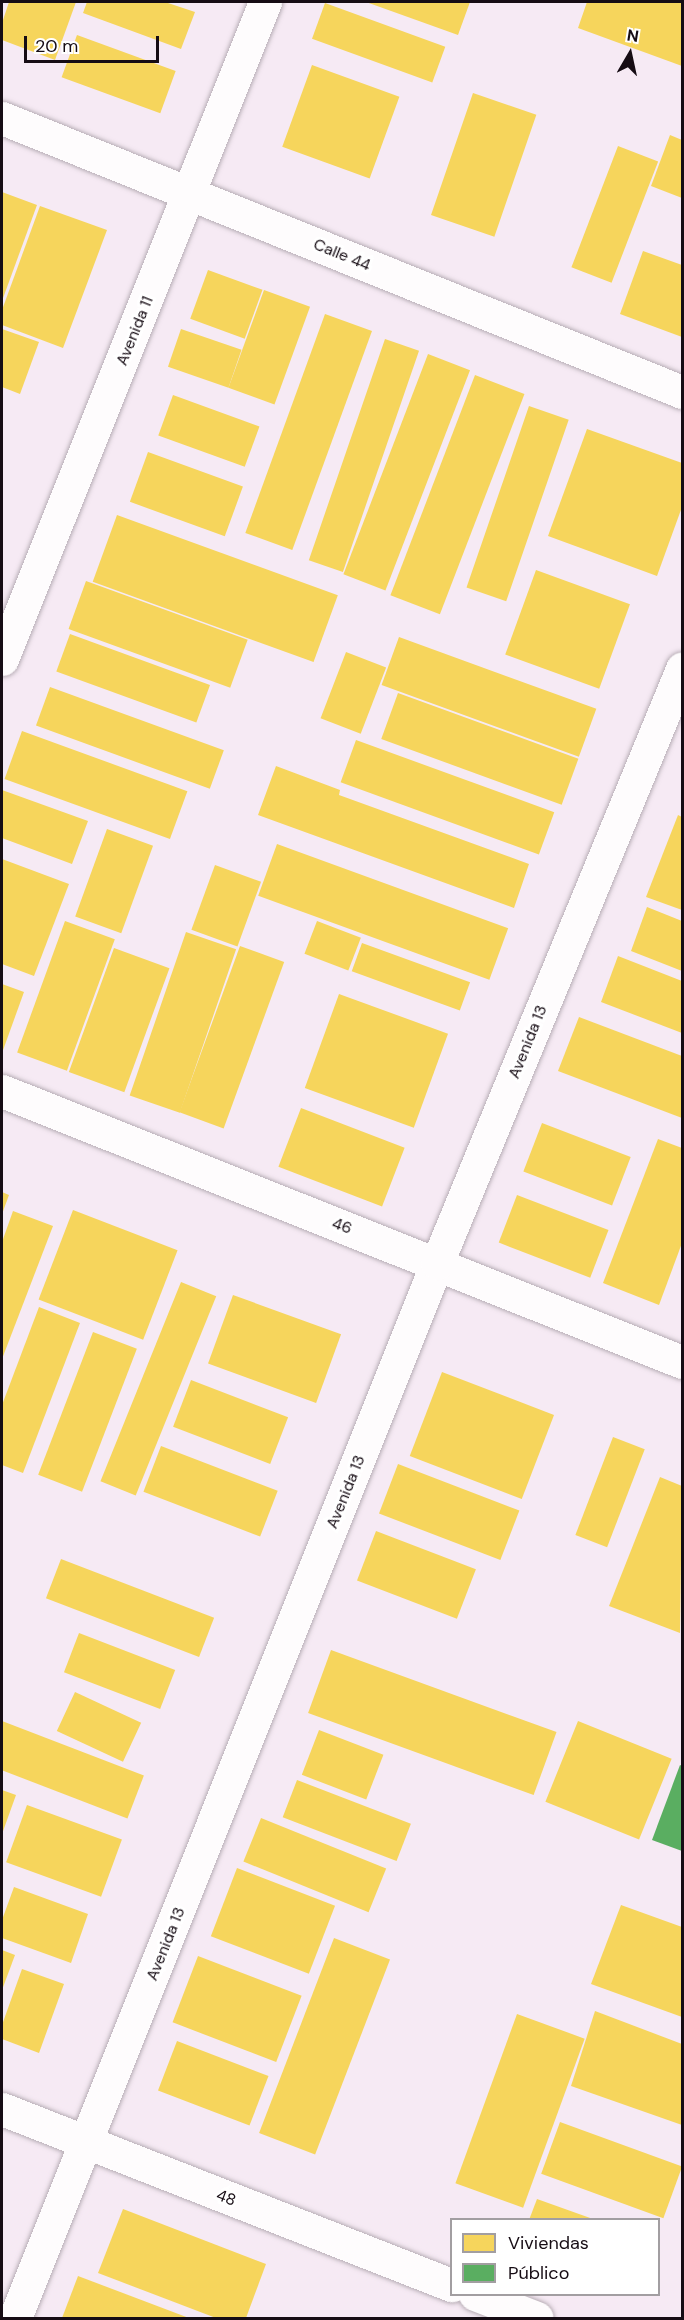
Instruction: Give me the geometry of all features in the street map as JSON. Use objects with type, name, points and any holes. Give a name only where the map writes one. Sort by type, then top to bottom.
[{"type":"street","name":"Avenida 11","points":[[2,659],[191,194],[265,2]]},
{"type":"street","name":"Calle 44","points":[[2,118],[682,392]]},
{"type":"street","name":"Avenida 13","points":[[15,2319],[437,1263],[682,669]]},
{"type":"street","name":"46","points":[[2,1091],[682,1362]]},
{"type":"street","name":"48","points":[[2,2109],[450,2284]]},
{"type":"street","points":[[478,2296],[537,2319]]},
{"type":"building: Viviendas","points":[[9,2],[76,2],[55,60],[2,40],[2,23]]},
{"type":"building: Viviendas","points":[[87,2],[165,2],[195,12],[181,49],[83,13]]},
{"type":"building: Viviendas","points":[[366,2],[470,2],[458,35]]},
{"type":"building: Viviendas","points":[[587,2],[682,2],[682,66],[578,28]]},
{"type":"building: Viviendas","points":[[325,3],[445,47],[432,82],[312,39]]},
{"type":"building: Viviendas","points":[[77,35],[176,71],[160,113],[62,77]]},
{"type":"building: Viviendas","points":[[312,65],[399,97],[370,179],[282,147]]},
{"type":"building: Viviendas","points":[[473,93],[536,115],[494,237],[431,215]]},
{"type":"building: Viviendas","points":[[670,135],[682,140],[682,198],[651,186]]},
{"type":"building: Viviendas","points":[[618,146],[658,161],[612,283],[571,267]]},
{"type":"building: Viviendas","points":[[2,192],[37,205],[2,301]]},
{"type":"building: Viviendas","points":[[40,206],[107,230],[63,348],[2,325],[2,310]]},
{"type":"building: Viviendas","points":[[643,251],[682,265],[682,337],[620,314]]},
{"type":"building: Viviendas","points":[[208,270],[263,290],[245,339],[190,319]]},
{"type":"building: Viviendas","points":[[264,290],[310,307],[274,404],[228,388]]},
{"type":"building: Viviendas","points":[[325,314],[372,331],[292,550],[245,533]]},
{"type":"building: Viviendas","points":[[2,329],[39,342],[20,394],[2,387]]},
{"type":"building: Viviendas","points":[[181,329],[242,350],[228,388],[168,367]]},
{"type":"building: Viviendas","points":[[385,339],[419,351],[343,572],[309,560]]},
{"type":"building: Viviendas","points":[[428,354],[470,370],[385,590],[343,574]]},
{"type":"building: Viviendas","points":[[475,375],[524,394],[440,614],[390,595]]},
{"type":"building: Viviendas","points":[[173,395],[259,426],[245,467],[158,435]]},
{"type":"building: Viviendas","points":[[529,406],[569,420],[506,601],[466,588]]},
{"type":"building: Viviendas","points":[[587,429],[682,463],[682,507],[657,576],[548,536]]},
{"type":"building: Viviendas","points":[[148,452],[243,487],[225,536],[130,502]]},
{"type":"building: Viviendas","points":[[117,515],[338,595],[314,662],[93,582]]},
{"type":"building: Viviendas","points":[[536,570],[630,604],[599,689],[505,655]]},
{"type":"building: Viviendas","points":[[86,581],[248,640],[230,688],[69,629]]},
{"type":"building: Viviendas","points":[[70,634],[210,685],[196,723],[56,672]]},
{"type":"building: Viviendas","points":[[399,637],[596,709],[579,757],[382,685]]},
{"type":"building: Viviendas","points":[[346,652],[386,667],[361,734],[321,718]]},
{"type":"building: Viviendas","points":[[50,687],[224,750],[210,789],[36,726]]},
{"type":"building: Viviendas","points":[[398,693],[578,759],[562,805],[381,739]]},
{"type":"building: Viviendas","points":[[22,731],[187,791],[170,839],[5,779]]},
{"type":"building: Viviendas","points":[[356,740],[554,812],[539,854],[341,782]]},
{"type":"building: Viviendas","points":[[276,766],[340,790],[339,795],[529,864],[514,908],[258,815]]},
{"type":"building: Viviendas","points":[[2,790],[88,821],[72,864],[2,838]]},
{"type":"building: Viviendas","points":[[678,815],[682,817],[682,910],[646,897]]},
{"type":"building: Viviendas","points":[[107,829],[153,846],[121,933],[75,916]]},
{"type":"building: Viviendas","points":[[277,844],[508,928],[489,980],[258,896]]},
{"type":"building: Viviendas","points":[[2,859],[69,884],[34,976],[2,964]]},
{"type":"building: Viviendas","points":[[215,865],[261,882],[237,947],[191,930]]},
{"type":"building: Viviendas","points":[[647,907],[682,921],[682,971],[631,951]]},
{"type":"building: Viviendas","points":[[65,921],[115,939],[67,1071],[17,1053]]},
{"type":"building: Viviendas","points":[[317,921],[361,938],[348,971],[304,954]]},
{"type":"building: Viviendas","points":[[186,932],[236,949],[180,1113],[130,1096]]},
{"type":"building: Viviendas","points":[[362,943],[470,982],[460,1011],[352,971]]},
{"type":"building: Viviendas","points":[[240,946],[284,962],[224,1128],[179,1112]]},
{"type":"building: Viviendas","points":[[114,948],[169,968],[124,1092],[69,1072]]},
{"type":"building: Viviendas","points":[[618,956],[682,981],[682,1033],[601,1002]]},
{"type":"building: Viviendas","points":[[2,984],[24,992],[2,1053]]},
{"type":"building: Viviendas","points":[[339,994],[448,1034],[414,1128],[305,1088]]},
{"type":"building: Viviendas","points":[[579,1017],[682,1056],[682,1118],[558,1071]]},
{"type":"building: Viviendas","points":[[301,1108],[405,1148],[382,1207],[278,1167]]},
{"type":"building: Viviendas","points":[[542,1123],[631,1157],[612,1206],[523,1172]]},
{"type":"building: Viviendas","points":[[658,1139],[682,1148],[682,1243],[659,1305],[603,1283]]},
{"type":"building: Viviendas","points":[[2,1192],[9,1195],[2,1214]]},
{"type":"building: Viviendas","points":[[517,1195],[608,1230],[590,1278],[499,1243]]},
{"type":"building: Viviendas","points":[[73,1210],[178,1250],[143,1340],[39,1300]]},
{"type":"building: Viviendas","points":[[13,1211],[53,1226],[2,1359],[2,1242]]},
{"type":"building: Viviendas","points":[[181,1282],[216,1296],[136,1496],[100,1481]]},
{"type":"building: Viviendas","points":[[233,1295],[341,1334],[316,1403],[208,1364]]},
{"type":"building: Viviendas","points":[[39,1307],[80,1323],[23,1473],[2,1465],[2,1405]]},
{"type":"building: Viviendas","points":[[93,1332],[137,1349],[82,1492],[38,1475]]},
{"type":"building: Viviendas","points":[[442,1372],[554,1415],[522,1499],[410,1456]]},
{"type":"building: Viviendas","points":[[191,1380],[288,1417],[270,1464],[173,1427]]},
{"type":"building: Viviendas","points":[[613,1437],[645,1449],[607,1547],[575,1535]]},
{"type":"building: Viviendas","points":[[161,1446],[278,1491],[260,1537],[143,1492]]},
{"type":"building: Viviendas","points":[[398,1464],[519,1511],[500,1560],[379,1513]]},
{"type":"building: Viviendas","points":[[660,1477],[682,1486],[680,1633],[609,1606]]},
{"type":"building: Viviendas","points":[[376,1531],[476,1569],[457,1619],[357,1580]]},
{"type":"building: Viviendas","points":[[61,1559],[214,1618],[199,1657],[46,1598]]},
{"type":"building: Viviendas","points":[[79,1633],[175,1670],[160,1709],[64,1672]]},
{"type":"building: Viviendas","points":[[331,1650],[557,1732],[534,1795],[308,1713]]},
{"type":"building: Viviendas","points":[[75,1692],[141,1723],[123,1762],[57,1731]]},
{"type":"building: Viviendas","points":[[2,1721],[144,1775],[127,1818],[2,1770]]},
{"type":"building: Viviendas","points":[[578,1721],[672,1759],[639,1840],[545,1802]]},
{"type":"building: Viviendas","points":[[319,1730],[383,1755],[366,1800],[302,1775]]},
{"type":"building: Viviendas","points":[[297,1780],[411,1824],[397,1861],[283,1817]]},
{"type":"building: Viviendas","points":[[2,1790],[16,1795],[2,1834]]},
{"type":"building: Viviendas","points":[[27,1805],[122,1840],[101,1897],[6,1862]]},
{"type":"building: Viviendas","points":[[261,1818],[386,1869],[369,1912],[243,1862]]},
{"type":"building: Viviendas","points":[[237,1868],[335,1906],[309,1974],[211,1936]]},
{"type":"building: Viviendas","points":[[14,1887],[88,1914],[71,1963],[2,1938],[2,1920]]},
{"type":"building: Viviendas","points":[[621,1905],[682,1927],[682,2017],[591,1984]]},
{"type":"building: Viviendas","points":[[334,1938],[390,1960],[315,2155],[259,2133]]},
{"type":"building: Viviendas","points":[[2,1950],[15,1955],[2,1990]]},
{"type":"building: Viviendas","points":[[198,1956],[302,1996],[276,2062],[173,2022]]},
{"type":"building: Viviendas","points":[[22,1969],[64,1984],[39,2053],[2,2039],[2,2025]]},
{"type":"building: Viviendas","points":[[595,2011],[682,2044],[682,2125],[571,2086]]},
{"type":"building: Viviendas","points":[[517,2014],[585,2039],[523,2208],[455,2183]]},
{"type":"building: Viviendas","points":[[177,2041],[268,2076],[249,2126],[158,2090]]},
{"type":"building: Viviendas","points":[[560,2122],[682,2166],[663,2218],[541,2174]]},
{"type":"building: Viviendas","points":[[537,2199],[590,2218],[530,2218]]},
{"type":"building: Viviendas","points":[[123,2209],[266,2264],[246,2318],[216,2318],[98,2273]]},
{"type":"building: Viviendas","points":[[78,2276],[189,2318],[62,2318]]},
{"type":"building: Público","points":[[680,1765],[682,1766],[682,1851],[652,1840]]}]
